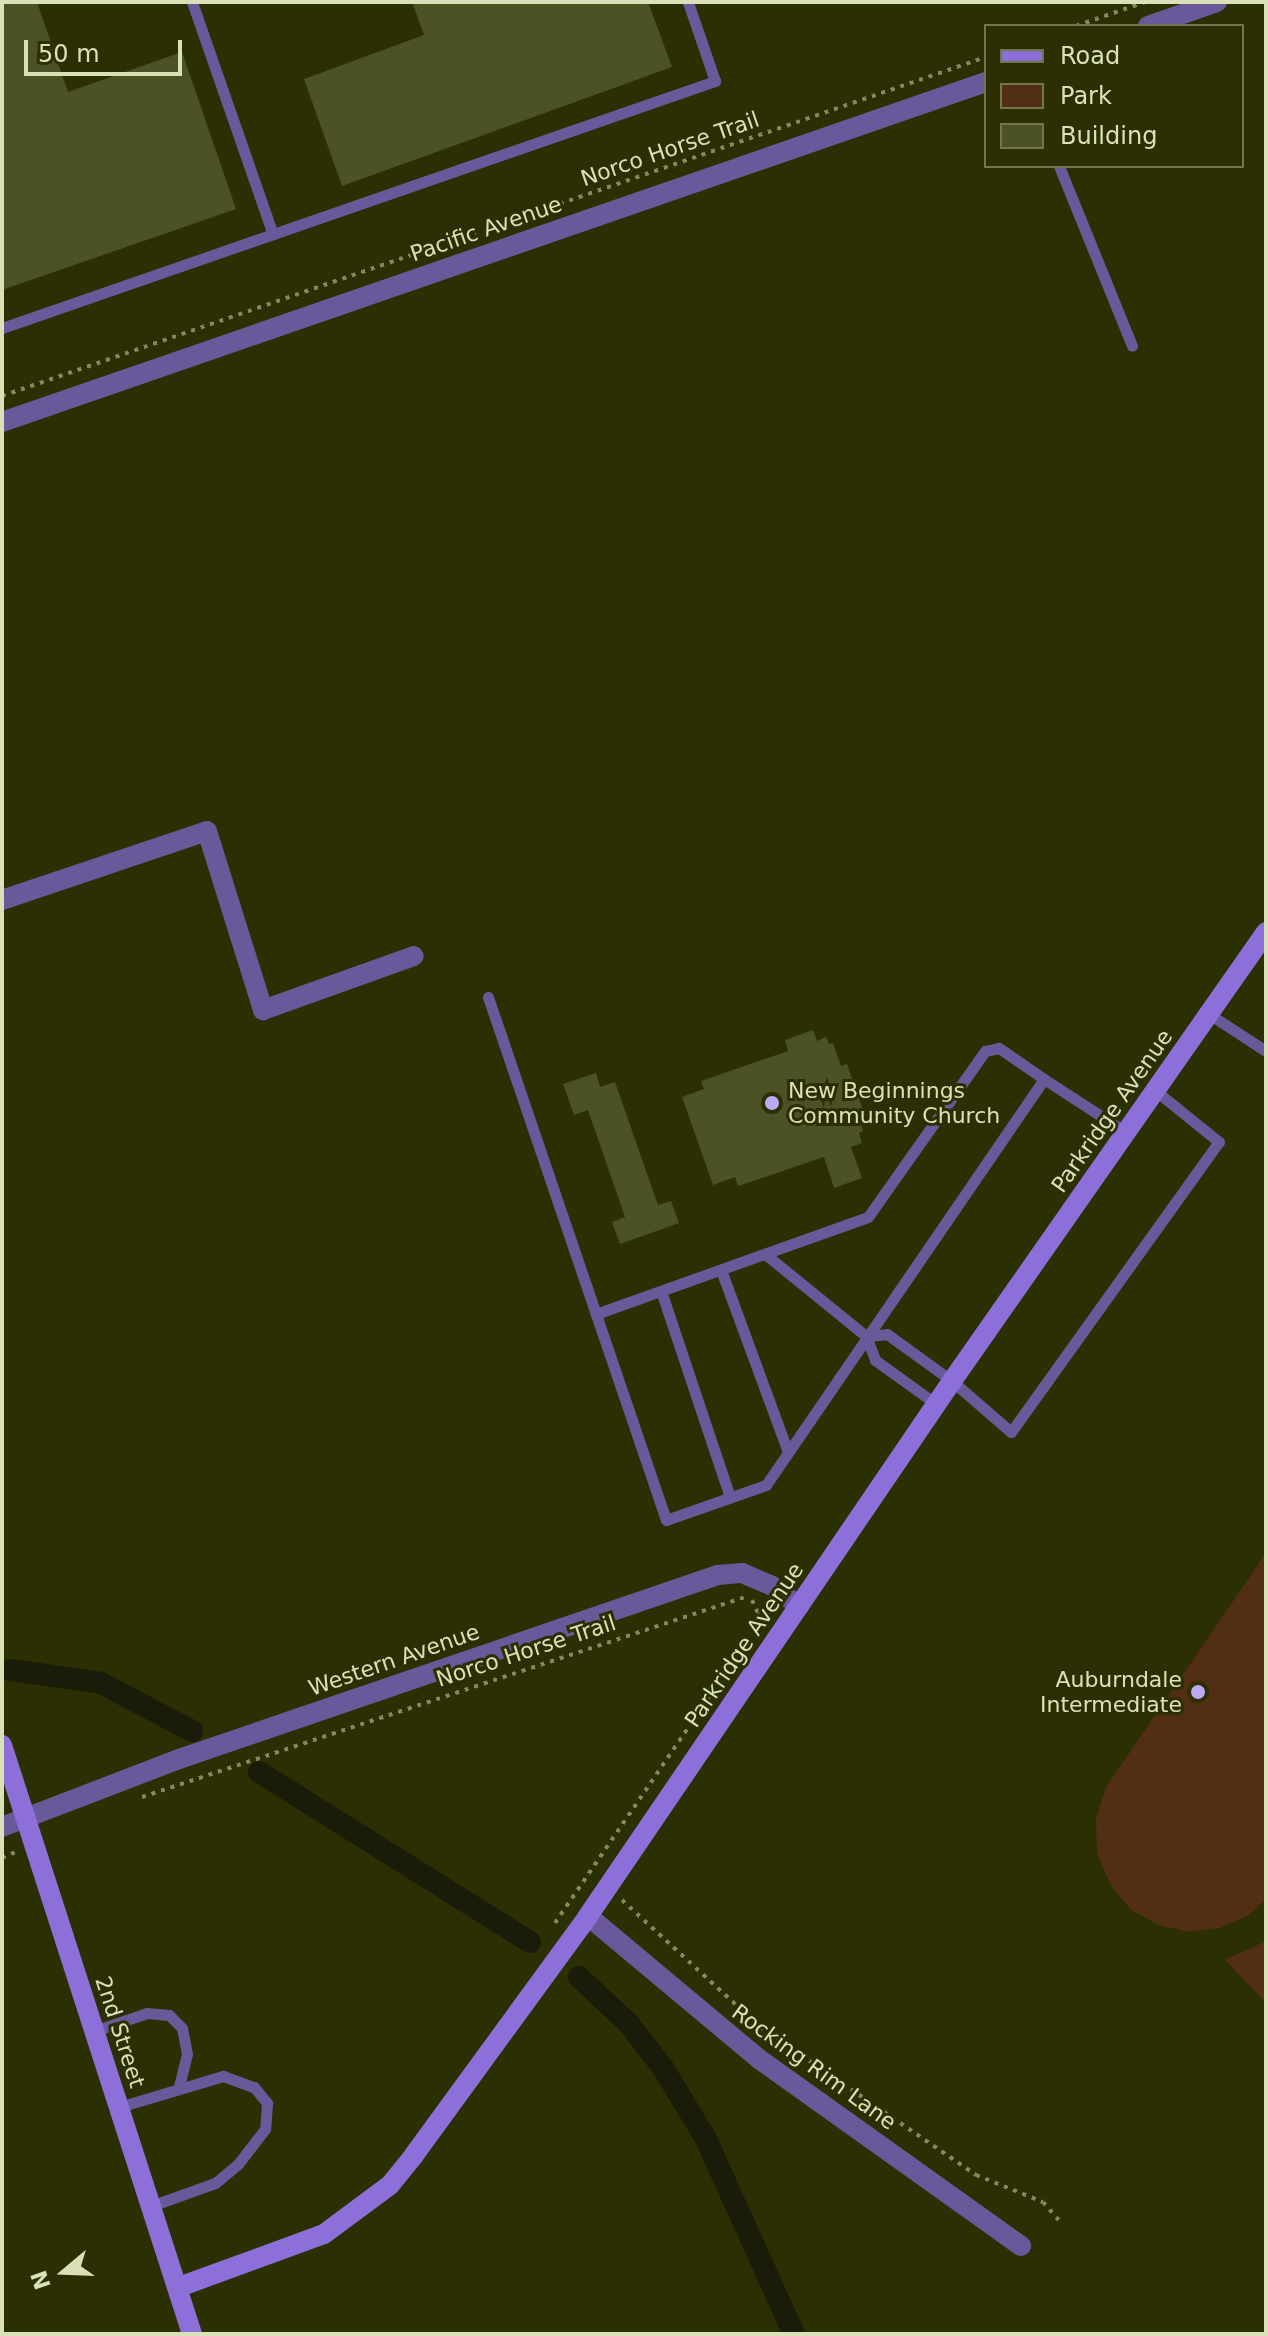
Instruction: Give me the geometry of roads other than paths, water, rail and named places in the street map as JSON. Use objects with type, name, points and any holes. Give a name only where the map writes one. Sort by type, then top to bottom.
[{"type":"street","points":[[1154,24],[1217,2]]},
{"type":"street","name":"Pacific Avenue","points":[[2,422],[984,83]]},
{"type":"street","points":[[2,900],[207,831],[263,1010],[414,956]]},
{"type":"street","name":"Parkridge Avenue","points":[[179,2287],[324,2234],[390,2185],[588,1916],[936,1404],[1266,932]]},
{"type":"street","name":"Western Avenue","points":[[2,1827],[179,1759],[718,1575],[742,1573],[772,1586],[800,1606]]},
{"type":"street","name":"2nd Street","points":[[2,1745],[192,2334]]},
{"type":"street","name":"Rocking Rim Lane","points":[[588,1916],[759,2059],[1021,2246]]},
{"type":"lane","points":[[192,2],[273,234]]},
{"type":"lane","points":[[2,328],[715,81],[688,2]]},
{"type":"lane","points":[[1060,168],[1132,346]]},
{"type":"lane","points":[[488,997],[666,1520],[766,1485],[1044,1079]]},
{"type":"lane","points":[[1209,1014],[1266,1051]]},
{"type":"lane","points":[[596,1314],[868,1217],[985,1051],[999,1048],[1127,1133]]},
{"type":"lane","points":[[866,1336],[887,1334],[952,1381],[1011,1432],[1219,1142],[1156,1091]]},
{"type":"lane","points":[[765,1254],[866,1336],[875,1360],[936,1404]]},
{"type":"lane","points":[[721,1270],[788,1452]]},
{"type":"lane","points":[[661,1291],[730,1497]]},
{"type":"lane","points":[[94,2031],[147,2013],[169,2015],[182,2028],[187,2054],[179,2086]]},
{"type":"lane","points":[[119,2107],[179,2086],[223,2076],[254,2087],[267,2103],[265,2129],[238,2164],[215,2183],[151,2206]]},
{"type":"waterway","points":[[11,1670],[101,1683],[192,1731]]},
{"type":"waterway","points":[[259,1772],[530,1942]]},
{"type":"waterway","points":[[579,1977],[629,2024],[663,2068],[705,2137],[794,2334]]},
{"type":"place","name":"New Beginnings Community Church","points":[[772,1103]]},
{"type":"place","name":"Auburndale Intermediate","points":[[1198,1692]]}]
